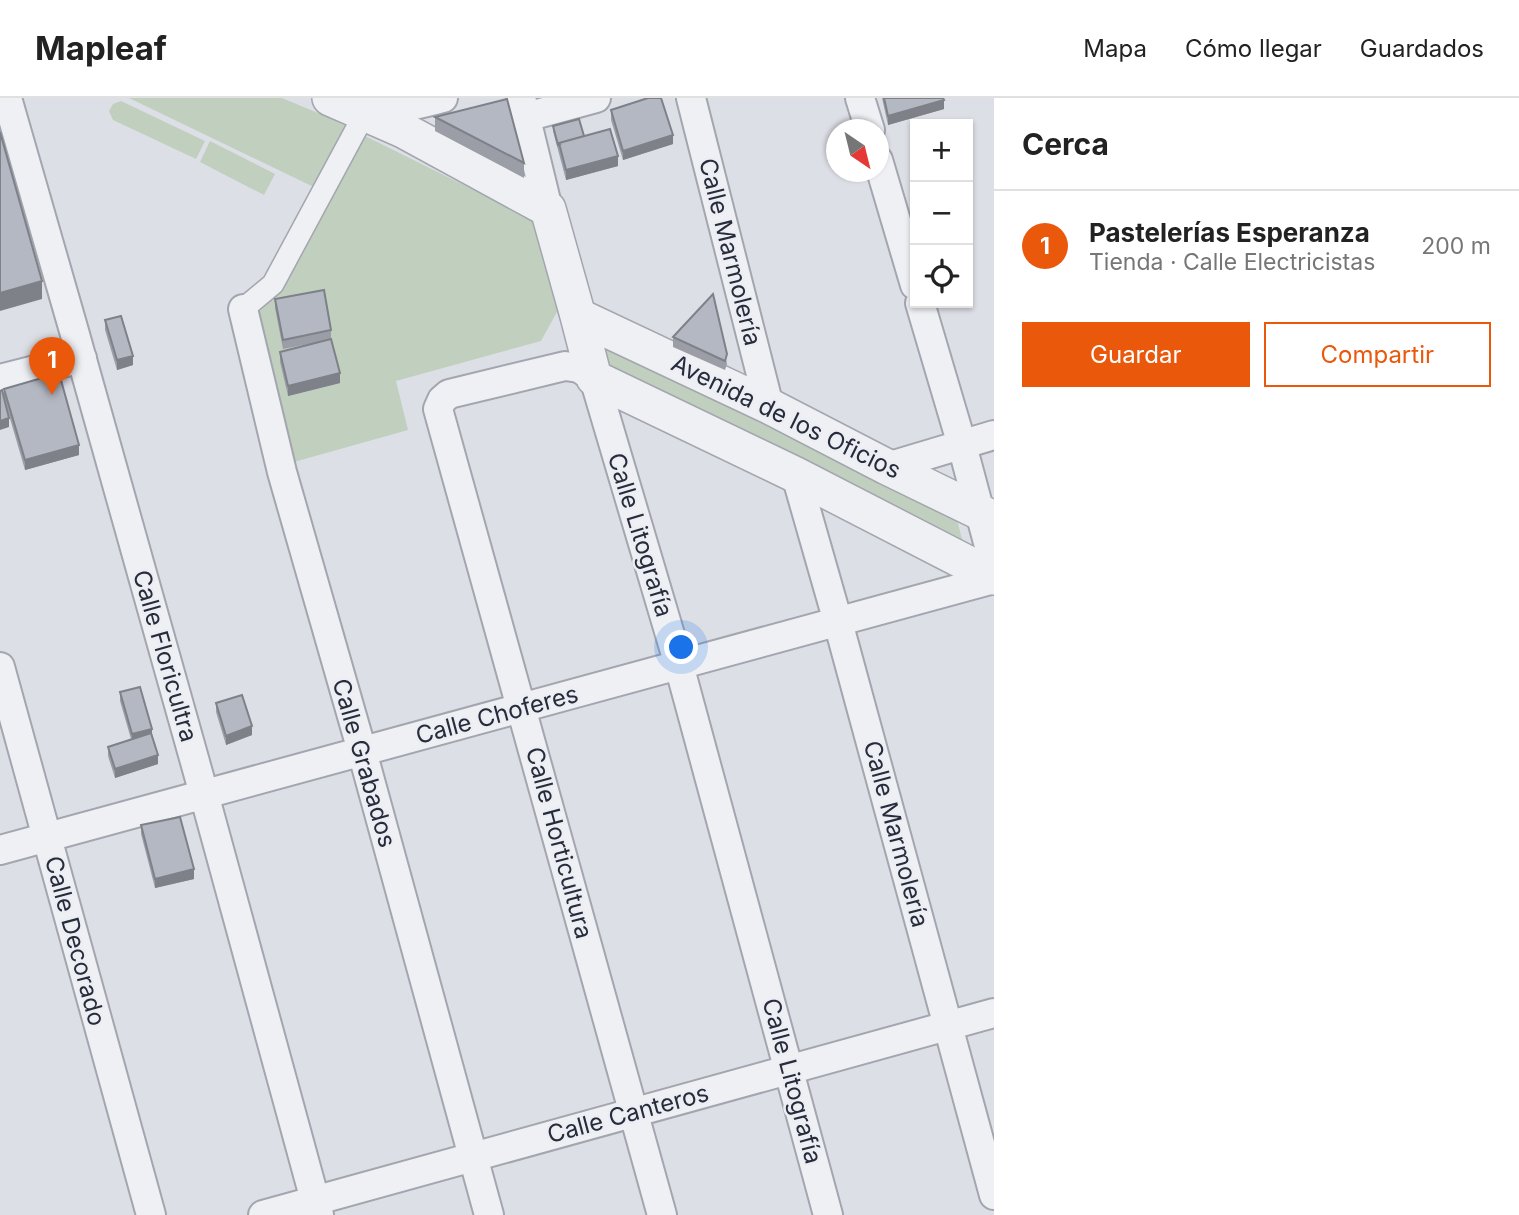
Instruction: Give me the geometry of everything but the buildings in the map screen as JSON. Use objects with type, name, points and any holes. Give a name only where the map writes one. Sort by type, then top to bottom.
[{"type":"street","name":"Calle Floricultra","points":[[7,98],[204,794],[317,1208]]},
{"type":"street","points":[[351,104],[380,111],[402,109],[443,98]]},
{"type":"street","points":[[519,104],[596,98]]},
{"type":"street","name":"Calle Marmolería","points":[[691,98],[769,406]]},
{"type":"street","points":[[860,98],[867,119]]},
{"type":"street","points":[[351,104],[416,127],[548,209]]},
{"type":"street","points":[[243,309],[273,284],[351,104]]},
{"type":"street","name":"Calle Litografía","points":[[519,104],[593,378],[679,665],[828,1215]]},
{"type":"street","points":[[885,182],[910,268]]},
{"type":"street","points":[[921,308],[962,445],[987,516],[994,565]]},
{"type":"street","name":"Calle Grabados","points":[[243,309],[282,472],[362,751],[489,1215]]},
{"type":"street","name":"Avenida de los Oficios","points":[[578,316],[769,406],[987,516]]},
{"type":"street","points":[[0,379],[82,358]]},
{"type":"street","name":"Calle Horticultura","points":[[593,378],[579,368],[565,366],[449,394],[438,409],[662,1215]]},
{"type":"street","name":"Avenida de los Oficios","points":[[593,378],[796,475],[994,578]]},
{"type":"street","points":[[887,467],[994,435]]},
{"type":"street","name":"Calle Marmolería","points":[[796,475],[994,1195]]},
{"type":"street","name":"Calle Choferes","points":[[0,850],[994,578]]},
{"type":"street","name":"Calle Decorado","points":[[0,667],[150,1215]]},
{"type":"street","name":"Calle Canteros","points":[[263,1215],[317,1208],[473,1157],[994,1013]]},
{"type":"green space","points":[[129,98],[282,98],[325,116],[536,221],[558,310],[541,341],[396,381],[408,430],[294,462],[254,309],[318,189]]},
{"type":"green space","points":[[121,101],[205,141],[196,159],[113,120],[109,111],[113,104]]},
{"type":"green space","points":[[210,141],[275,174],[264,195],[200,162]]},
{"type":"green space","points":[[601,337],[955,512],[964,547],[605,368]]},
{"type":"place","name":"Pastelerías Esperanza","points":[[52,395]]}]
